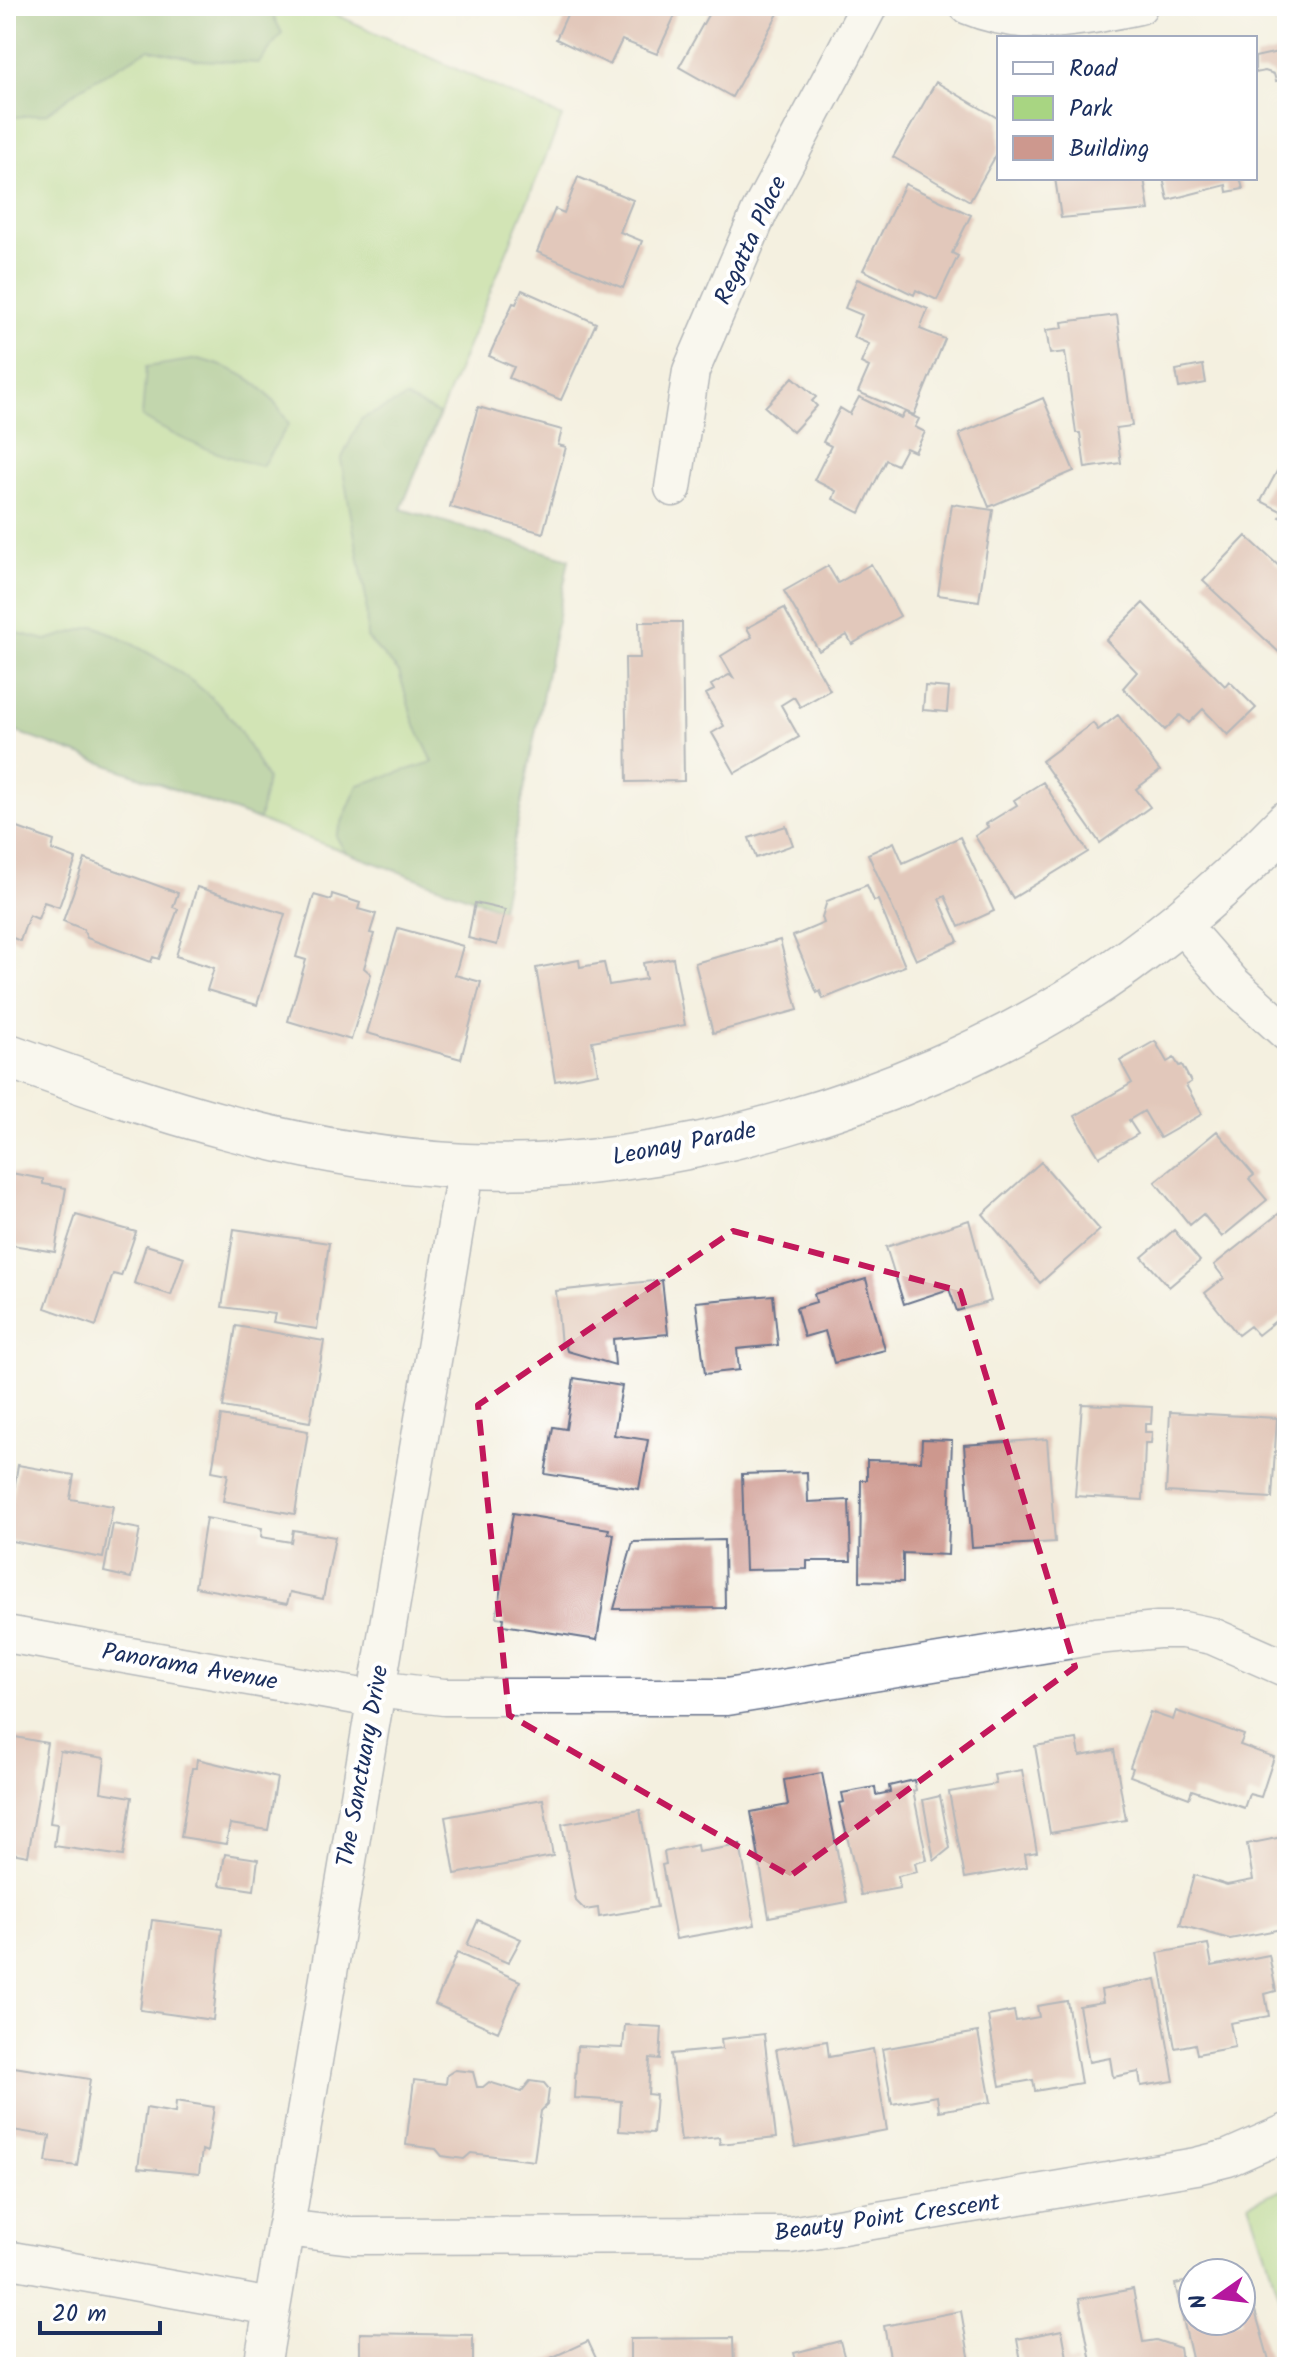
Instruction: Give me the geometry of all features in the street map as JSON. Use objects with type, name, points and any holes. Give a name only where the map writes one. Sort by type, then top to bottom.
[{"type":"street","name":"Regatta Place","points":[[673,488],[691,371],[759,213],[869,6]]},
{"type":"street","points":[[968,6],[995,16],[1025,21],[1067,19],[1139,6]]},
{"type":"street","name":"Leonay Parade","points":[[6,1055],[150,1107],[258,1137],[466,1166],[559,1164],[659,1152],[778,1125],[882,1089],[985,1046],[1078,995],[1179,922],[1287,823]]},
{"type":"street","points":[[1179,922],[1226,977],[1287,1033]]},
{"type":"street","name":"The Sanctuary Drive","points":[[262,2367],[466,1166]]},
{"type":"street","points":[[374,1694],[444,1697],[727,1697],[1096,1636],[1158,1630],[1183,1630],[1212,1636],[1287,1669]]},
{"type":"street","name":"Panorama Avenue","points":[[6,1634],[374,1694]]},
{"type":"street","name":"Beauty Point Crescent","points":[[285,2228],[352,2236],[790,2235],[1196,2166],[1228,2158],[1287,2132]]},
{"type":"street","points":[[6,2259],[271,2307]]},
{"type":"highlighted area","points":[[733,1231],[960,1291],[1075,1667],[790,1876],[509,1715],[478,1405]]},
{"type":"green space","points":[[6,6],[317,6],[562,117],[401,509],[569,559],[501,909],[6,728]]},
{"type":"green space","points":[[6,6],[268,6],[282,33],[259,63],[199,60],[149,49],[82,87],[46,114],[6,118]]},
{"type":"green space","points":[[198,359],[228,368],[251,381],[271,399],[289,424],[262,466],[200,446],[142,417],[146,367]]},
{"type":"green space","points":[[406,398],[439,414],[401,509],[569,559],[501,909],[345,852],[336,836],[358,785],[433,762],[413,720],[399,672],[367,638],[366,598],[341,460],[361,419]]},
{"type":"green space","points":[[95,626],[172,667],[223,709],[240,731],[267,779],[259,820],[6,728],[6,630],[46,640]]},
{"type":"green space","points":[[1287,2187],[1287,2319],[1249,2203]]},
{"type":"building","points":[[571,6],[672,6],[678,9],[657,54],[622,40],[610,65],[556,39]]},
{"type":"building","points":[[713,6],[772,6],[780,10],[732,97],[679,67]]},
{"type":"building","points":[[1287,50],[1287,79],[1276,81],[1274,74],[1257,73],[1257,57]]},
{"type":"building","points":[[936,82],[997,118],[997,154],[970,201],[893,157]]},
{"type":"building","points":[[578,177],[633,200],[620,232],[642,241],[623,288],[537,252],[555,209],[564,213]]},
{"type":"building","points":[[1055,180],[1144,180],[1149,210],[1061,218]]},
{"type":"building","points":[[1163,180],[1241,180],[1243,189],[1227,192],[1226,185],[1168,200]]},
{"type":"building","points":[[905,184],[971,215],[952,253],[958,256],[937,300],[916,290],[914,295],[863,270]]},
{"type":"building","points":[[857,279],[928,309],[920,329],[945,339],[914,415],[858,392],[869,367],[861,363],[869,344],[853,337],[862,315],[845,308]]},
{"type":"building","points":[[522,290],[596,323],[561,400],[509,378],[514,367],[489,356]]},
{"type":"building","points":[[1117,315],[1132,426],[1116,428],[1121,463],[1085,468],[1080,433],[1076,433],[1065,352],[1050,354],[1046,330],[1063,328],[1062,322]]},
{"type":"building","points":[[1203,365],[1206,383],[1179,388],[1176,370]]},
{"type":"building","points":[[793,377],[816,397],[812,401],[817,406],[793,432],[765,407]]},
{"type":"building","points":[[859,397],[901,418],[905,412],[919,419],[915,427],[925,432],[915,452],[906,448],[897,465],[886,460],[860,513],[833,499],[836,491],[814,480],[831,446],[823,442],[840,408],[850,414]]},
{"type":"building","points":[[1043,398],[1074,471],[989,507],[959,434]]},
{"type":"building","points":[[478,407],[562,430],[558,445],[566,447],[543,533],[450,507]]},
{"type":"building","points":[[1282,462],[1287,465],[1287,520],[1280,517],[1283,512],[1261,501]]},
{"type":"building","points":[[952,504],[993,510],[979,601],[938,595]]},
{"type":"building","points":[[1246,536],[1281,568],[1287,562],[1287,654],[1284,657],[1203,581]]},
{"type":"building","points":[[871,564],[900,616],[852,644],[847,635],[819,651],[784,591],[828,566],[838,583]]},
{"type":"building","points":[[1143,603],[1225,686],[1229,681],[1256,708],[1228,735],[1203,709],[1189,723],[1180,715],[1165,730],[1123,688],[1137,672],[1106,640]]},
{"type":"building","points":[[784,608],[830,690],[800,707],[794,697],[781,705],[799,737],[735,773],[712,733],[724,726],[706,694],[714,690],[711,685],[729,675],[733,677],[721,656],[752,637],[747,628]]},
{"type":"building","points":[[639,622],[682,622],[684,781],[627,782],[625,658],[640,658]]},
{"type":"building","points":[[925,686],[949,688],[947,712],[923,710]]},
{"type":"building","points":[[1118,715],[1160,771],[1136,789],[1150,807],[1100,843],[1042,761],[1093,723],[1098,730]]},
{"type":"building","points":[[1043,782],[1088,852],[1013,898],[975,836],[988,827],[986,824],[1017,805],[1014,800]]},
{"type":"building","points":[[786,826],[793,845],[756,858],[749,838]]},
{"type":"building","points":[[15,827],[54,841],[52,850],[76,859],[59,907],[44,902],[38,919],[29,915],[20,941],[6,935],[6,850]]},
{"type":"building","points":[[960,837],[994,911],[959,927],[945,896],[939,899],[958,941],[916,960],[868,854],[894,842],[903,863]]},
{"type":"building","points":[[85,859],[178,893],[173,907],[178,909],[159,959],[153,957],[151,962],[87,938],[83,929],[63,921]]},
{"type":"building","points":[[867,885],[874,901],[878,900],[905,966],[823,999],[820,991],[817,993],[793,936],[824,923],[822,917],[827,901]]},
{"type":"building","points":[[197,887],[285,914],[257,1005],[207,990],[214,968],[176,956]]},
{"type":"building","points":[[332,894],[360,903],[358,909],[376,914],[364,968],[371,974],[351,1040],[288,1021],[306,960],[296,957],[314,895],[331,900]]},
{"type":"building","points":[[475,903],[505,910],[497,945],[468,938]]},
{"type":"building","points":[[398,928],[463,946],[455,975],[481,982],[461,1059],[367,1033]]},
{"type":"building","points":[[780,940],[798,1010],[713,1033],[695,963]]},
{"type":"building","points":[[673,958],[685,1025],[592,1041],[598,1073],[555,1081],[536,968],[579,960],[580,967],[604,963],[609,985],[646,979],[643,963]]},
{"type":"building","points":[[1155,1041],[1167,1062],[1174,1058],[1179,1066],[1182,1065],[1191,1082],[1186,1085],[1202,1114],[1160,1138],[1144,1111],[1129,1120],[1138,1134],[1099,1157],[1075,1116],[1132,1083],[1120,1061]]},
{"type":"building","points":[[1217,1131],[1254,1175],[1249,1179],[1267,1200],[1222,1237],[1203,1214],[1190,1225],[1155,1182]]},
{"type":"building","points":[[1041,1162],[1100,1230],[1040,1283],[983,1214]]},
{"type":"building","points":[[6,1172],[43,1179],[43,1184],[66,1188],[55,1252],[6,1244]]},
{"type":"building","points":[[1287,1207],[1287,1312],[1258,1335],[1250,1326],[1238,1335],[1205,1293],[1224,1278],[1214,1265]]},
{"type":"building","points":[[76,1215],[136,1232],[121,1276],[113,1274],[96,1326],[45,1308]]},
{"type":"building","points":[[969,1220],[991,1301],[957,1311],[949,1289],[904,1304],[886,1247]]},
{"type":"building","points":[[234,1229],[329,1243],[317,1329],[273,1322],[275,1314],[222,1307]]},
{"type":"building","points":[[1174,1230],[1200,1261],[1169,1287],[1142,1257]]},
{"type":"building","points":[[146,1245],[184,1257],[171,1295],[134,1283]]},
{"type":"building","points":[[866,1279],[885,1350],[834,1363],[825,1331],[804,1337],[796,1308],[816,1302],[814,1294]]},
{"type":"building","points":[[662,1280],[668,1334],[613,1339],[615,1365],[567,1351],[565,1344],[561,1345],[556,1291]]},
{"type":"building","points":[[773,1295],[778,1345],[737,1349],[739,1370],[705,1374],[696,1302]]},
{"type":"building","points":[[236,1326],[324,1341],[310,1422],[223,1407]]},
{"type":"building","points":[[574,1378],[622,1386],[614,1435],[648,1440],[639,1489],[545,1474],[553,1427],[566,1429]]},
{"type":"building","points":[[1082,1404],[1152,1407],[1151,1424],[1145,1424],[1145,1432],[1152,1432],[1151,1443],[1145,1443],[1143,1500],[1075,1496]]},
{"type":"building","points":[[1170,1412],[1277,1418],[1272,1498],[1166,1492]]},
{"type":"building","points":[[221,1416],[308,1431],[295,1514],[223,1501],[228,1474],[212,1471]]},
{"type":"building","points":[[922,1439],[952,1440],[948,1555],[903,1553],[903,1582],[860,1581],[861,1480],[867,1480],[867,1460],[921,1461]]},
{"type":"building","points":[[1047,1439],[1055,1542],[972,1547],[964,1445]]},
{"type":"building","points":[[18,1465],[74,1475],[70,1499],[113,1506],[103,1558],[6,1540]]},
{"type":"building","points":[[807,1472],[808,1502],[849,1500],[851,1561],[807,1561],[807,1569],[745,1570],[742,1474]]},
{"type":"building","points":[[513,1513],[609,1529],[608,1533],[614,1534],[597,1640],[503,1625],[504,1618],[496,1617]]},
{"type":"building","points":[[206,1518],[262,1528],[261,1537],[291,1542],[293,1530],[335,1537],[323,1599],[290,1592],[287,1604],[195,1587]]},
{"type":"building","points":[[113,1524],[140,1529],[131,1578],[104,1572]]},
{"type":"building","points":[[724,1540],[725,1608],[614,1609],[633,1542]]},
{"type":"building","points":[[1176,1711],[1244,1735],[1240,1745],[1274,1757],[1261,1797],[1249,1794],[1244,1808],[1192,1790],[1189,1798],[1130,1776],[1133,1768],[1130,1767],[1150,1712],[1173,1720]]},
{"type":"building","points":[[10,1736],[47,1743],[28,1856],[6,1852],[6,1744]]},
{"type":"building","points":[[1077,1739],[1080,1756],[1114,1750],[1126,1820],[1050,1833],[1035,1746]]},
{"type":"building","points":[[60,1751],[105,1758],[101,1792],[132,1797],[123,1856],[54,1846],[57,1824],[50,1823]]},
{"type":"building","points":[[197,1759],[277,1778],[268,1830],[230,1824],[226,1844],[181,1837],[192,1768],[196,1768]]},
{"type":"building","points":[[1022,1770],[1037,1852],[1025,1854],[1027,1867],[965,1878],[949,1792],[996,1784],[994,1775]]},
{"type":"building","points":[[822,1773],[847,1902],[769,1917],[751,1812],[788,1805],[784,1780]]},
{"type":"building","points":[[914,1780],[916,1790],[913,1791],[927,1860],[915,1863],[917,1872],[898,1876],[900,1888],[861,1895],[839,1803],[844,1802],[842,1793],[875,1787],[876,1795],[890,1792],[889,1786]]},
{"type":"building","points":[[940,1796],[950,1848],[934,1861],[923,1800]]},
{"type":"building","points":[[543,1799],[553,1856],[455,1874],[445,1817]]},
{"type":"building","points":[[640,1810],[657,1907],[599,1917],[598,1908],[585,1910],[576,1901],[562,1824]]},
{"type":"building","points":[[1287,1836],[1287,1928],[1230,1939],[1180,1925],[1194,1875],[1227,1885],[1253,1880],[1247,1844]]},
{"type":"building","points":[[697,1845],[698,1852],[740,1845],[755,1925],[676,1939],[662,1865],[666,1864],[664,1852]]},
{"type":"building","points":[[225,1854],[258,1859],[254,1890],[220,1885]]},
{"type":"building","points":[[152,1920],[222,1929],[213,2020],[140,2010]]},
{"type":"building","points":[[478,1920],[521,1939],[508,1963],[467,1945]]},
{"type":"building","points":[[1208,1944],[1212,1966],[1269,1955],[1276,1991],[1265,1994],[1269,2016],[1230,2023],[1235,2047],[1197,2054],[1195,2044],[1175,2048],[1158,1953]]},
{"type":"building","points":[[457,1953],[520,1981],[498,2032],[435,2004]]},
{"type":"building","points":[[1156,1979],[1174,2081],[1141,2086],[1139,2072],[1113,2077],[1110,2058],[1089,2062],[1079,2006],[1103,2002],[1101,1990]]},
{"type":"building","points":[[1067,2001],[1081,2083],[1035,2091],[1033,2080],[1000,2086],[988,2016],[1014,2011],[1016,2021],[1039,2017],[1037,2006]]},
{"type":"building","points":[[625,2025],[662,2027],[660,2059],[650,2058],[648,2094],[656,2095],[653,2133],[619,2131],[621,2101],[574,2098],[577,2046],[623,2048]]},
{"type":"building","points":[[978,2032],[991,2102],[939,2111],[937,2096],[892,2104],[882,2049]]},
{"type":"building","points":[[764,2034],[776,2138],[720,2144],[719,2137],[681,2141],[671,2054],[722,2049],[721,2039]]},
{"type":"building","points":[[827,2041],[829,2057],[873,2049],[887,2130],[795,2147],[776,2049]]},
{"type":"building","points":[[14,2067],[90,2079],[77,2166],[46,2162],[50,2136],[6,2129],[6,2097]]},
{"type":"building","points":[[455,2070],[473,2072],[477,2087],[489,2082],[521,2092],[530,2081],[544,2083],[549,2089],[547,2105],[541,2111],[534,2161],[471,2153],[464,2159],[442,2156],[436,2149],[406,2145],[414,2080],[446,2084],[447,2075]]},
{"type":"building","points":[[176,2101],[214,2107],[207,2152],[202,2150],[199,2174],[138,2168],[146,2108],[175,2113]]},
{"type":"building","points":[[1133,2289],[1143,2342],[1156,2340],[1180,2348],[1183,2367],[1092,2367],[1079,2299]]},
{"type":"building","points":[[961,2311],[971,2367],[892,2367],[884,2326]]},
{"type":"building","points":[[1257,2318],[1271,2367],[1194,2367],[1187,2337],[1257,2337]]},
{"type":"building","points":[[1062,2330],[1068,2363],[1076,2362],[1077,2367],[1022,2367],[1017,2339]]},
{"type":"building","points":[[360,2333],[473,2335],[473,2367],[360,2367]]},
{"type":"building","points":[[733,2338],[734,2367],[630,2367],[630,2339]]},
{"type":"building","points":[[588,2341],[600,2367],[531,2367]]},
{"type":"building","points":[[840,2341],[847,2367],[798,2367],[794,2353]]}]
